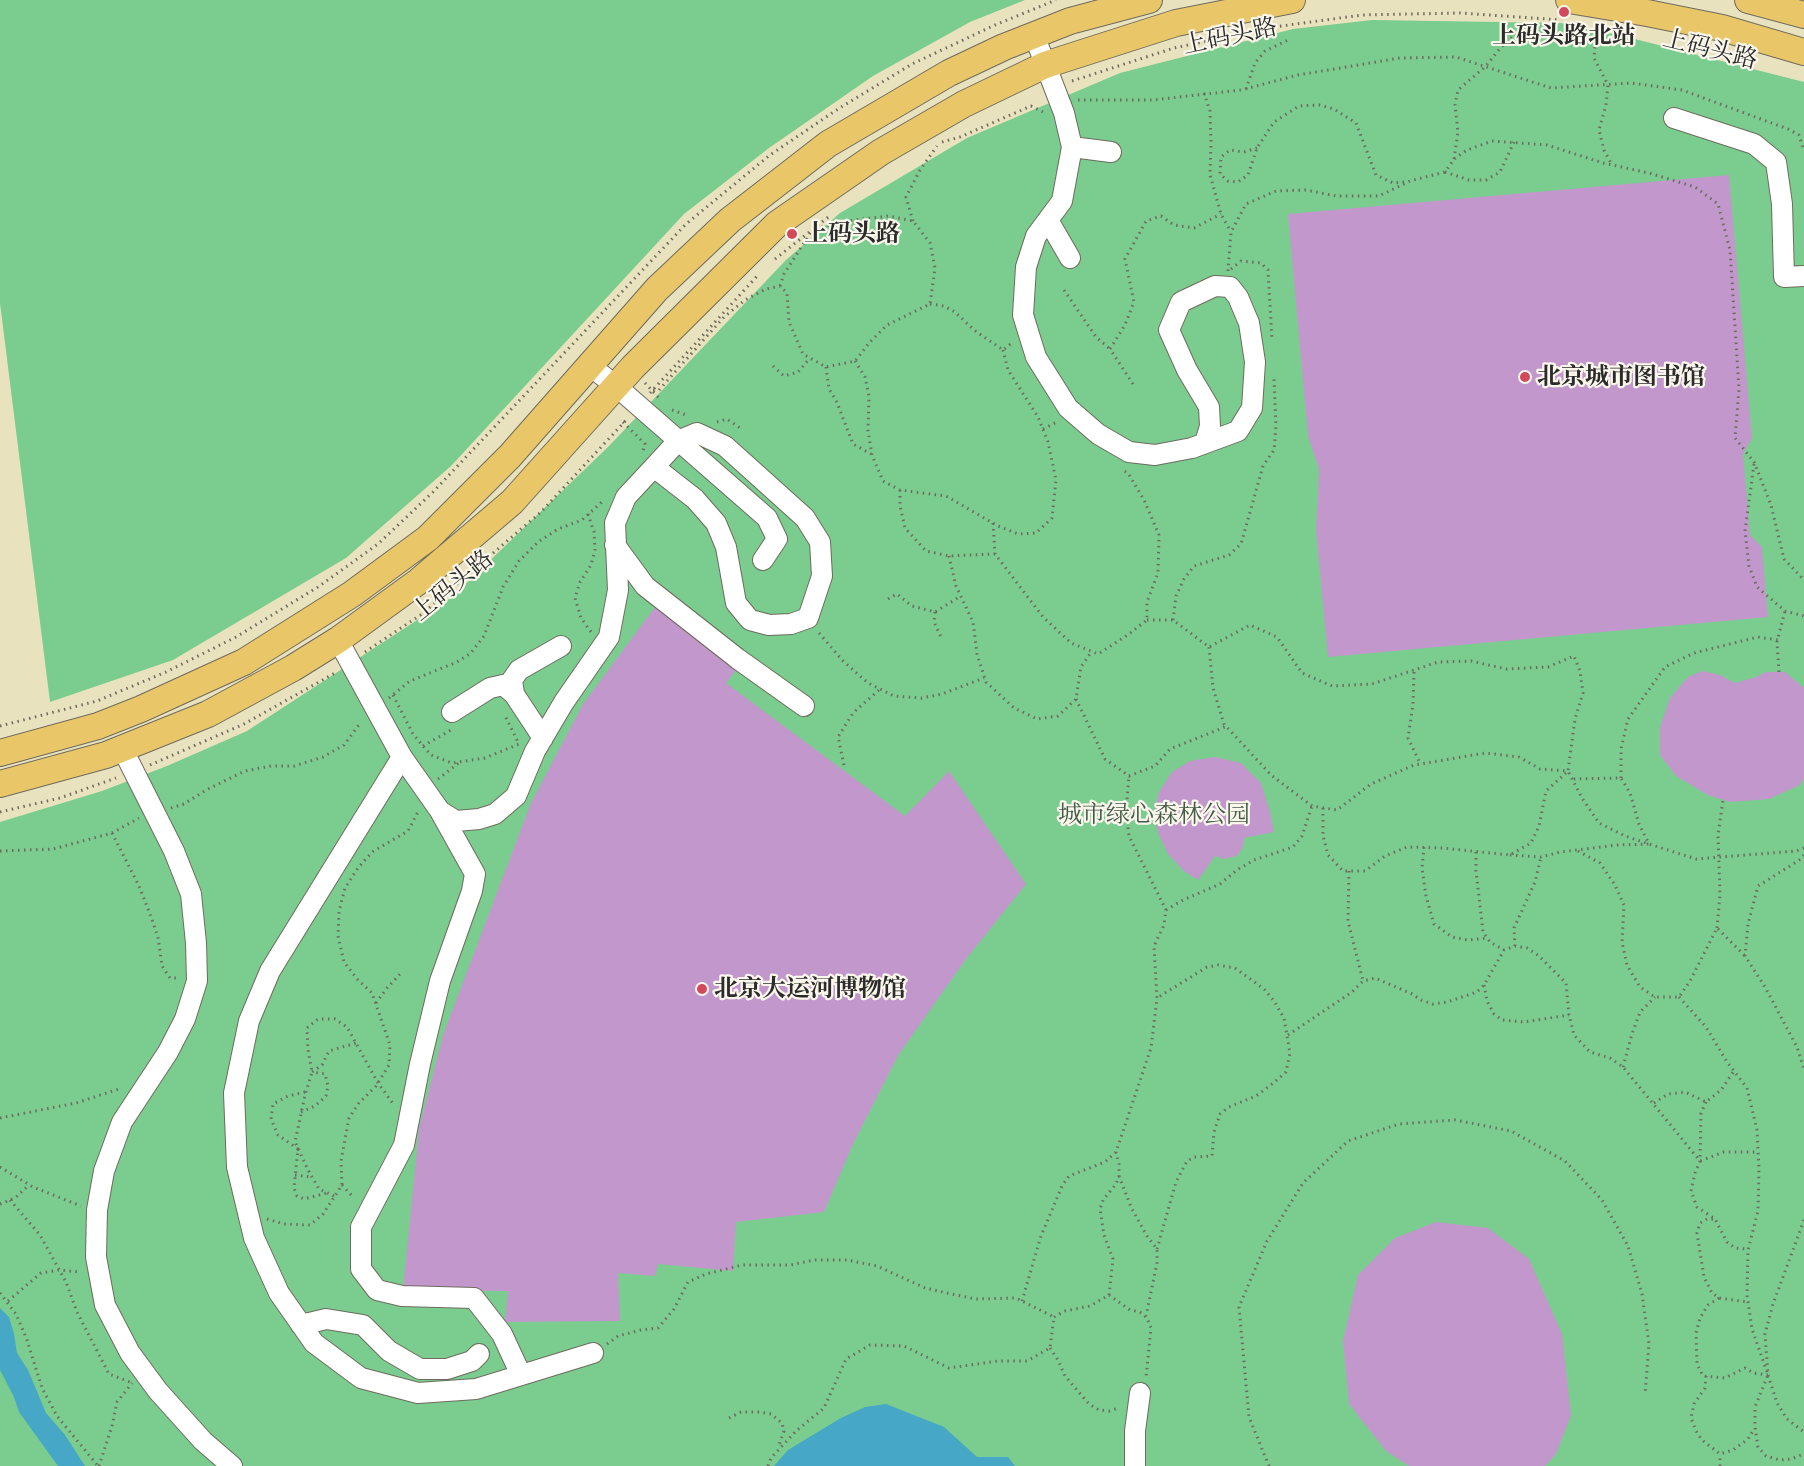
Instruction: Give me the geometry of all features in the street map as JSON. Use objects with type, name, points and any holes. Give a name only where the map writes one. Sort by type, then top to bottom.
[{"type":"main road","points":[[0,753],[98,726],[151,705],[244,662],[352,594],[428,538],[510,456],[657,289],[730,220],[828,144],[949,73],[1070,21],[1149,0]]},
{"type":"main road","name":"上码头路","points":[[0,784],[106,754],[208,714],[293,668],[338,640],[419,581],[512,502],[616,386],[777,224],[881,152],[964,104],[1049,77],[1176,23],[1292,0]]},
{"type":"main road","points":[[1748,0],[1804,15]]},
{"type":"main road","name":"上码头路","points":[[1570,11],[1647,13],[1722,28],[1804,52]]},
{"type":"street","points":[[1034,35],[1064,113],[1072,147],[1062,201],[1036,236],[1026,267],[1023,315],[1036,357],[1068,408],[1098,434],[1129,452],[1155,455],[1192,448],[1238,431],[1252,408],[1255,362],[1249,323],[1238,297],[1230,287],[1215,286],[1181,302],[1169,330],[1187,370],[1209,407],[1210,426],[1205,443]]},
{"type":"street","points":[[1674,118],[1754,144],[1776,162],[1782,204],[1784,277],[1804,276]]},
{"type":"street","points":[[1072,147],[1111,152]]},
{"type":"street","points":[[1048,220],[1070,258]]},
{"type":"street","points":[[589,365],[767,518],[777,539],[763,561]]},
{"type":"street","points":[[440,811],[456,821],[479,819],[495,814],[516,796],[543,738],[564,702],[609,637],[618,590],[615,524],[626,497],[654,466],[678,441],[697,433],[725,446],[805,518],[820,543],[822,576],[808,618],[791,624],[769,625],[750,620],[736,603],[726,547],[716,523],[695,499],[654,466]]},
{"type":"street","points":[[615,545],[645,586],[738,659],[804,706]]},
{"type":"street","points":[[338,640],[402,757],[440,811],[475,874],[472,891],[440,981],[404,1145],[362,1227],[361,1269],[377,1290],[402,1296],[474,1298],[502,1334],[521,1375]]},
{"type":"street","points":[[514,694],[512,680],[519,670],[561,646]]},
{"type":"street","points":[[452,720],[490,688],[503,685],[514,694],[543,738]]},
{"type":"street","points":[[122,748],[174,850],[191,894],[197,981],[184,1019],[168,1052],[122,1122],[104,1171],[97,1210],[96,1257],[105,1305],[130,1353],[138,1377],[158,1391],[203,1441],[232,1466]]},
{"type":"street","points":[[402,757],[270,971],[249,1022],[234,1093],[237,1167],[254,1239],[279,1293],[314,1344],[361,1378],[418,1393],[476,1389],[592,1353]]},
{"type":"street","points":[[301,1325],[326,1319],[363,1325],[389,1350],[420,1369],[447,1369],[472,1361],[479,1354]]},
{"type":"street","points":[[1135,1466],[1135,1431],[1140,1393]]},
{"type":"path","points":[[0,726],[97,701],[166,672],[236,637],[318,587],[378,544],[433,492],[686,224],[770,155],[838,108],[912,64],[995,25],[1056,0]]},
{"type":"path","name":"上码头路","points":[[1049,77],[1273,27],[1362,15],[1460,13],[1548,18],[1570,11]]},
{"type":"path","points":[[1454,159],[1458,132],[1455,105],[1458,90],[1486,66],[1501,47],[1516,34]]},
{"type":"path","points":[[1246,89],[1255,63],[1264,51],[1288,40]]},
{"type":"path","points":[[1595,47],[1594,58],[1608,85],[1606,105],[1599,130],[1604,150],[1612,165]]},
{"type":"path","points":[[1076,100],[1153,100],[1246,89],[1298,75],[1400,58],[1456,57],[1551,88],[1631,84],[1682,90],[1788,129],[1799,135],[1804,151]]},
{"type":"path","points":[[1204,93],[1210,111],[1212,142],[1210,175],[1221,214],[1231,231]]},
{"type":"path","points":[[930,304],[935,268],[930,243],[914,221],[906,197],[920,170],[939,143],[960,137],[1031,105],[1046,114]]},
{"type":"path","points":[[1257,148],[1244,152],[1230,150],[1221,157],[1220,174],[1228,181],[1239,182],[1248,175],[1257,148],[1274,122],[1299,106],[1319,105],[1334,109],[1356,123],[1376,176],[1393,183],[1444,172],[1469,180],[1486,180],[1500,172],[1514,142]]},
{"type":"path","points":[[926,150],[967,128]]},
{"type":"path","points":[[1444,172],[1454,159],[1467,150],[1492,141],[1547,145],[1695,187],[1718,204],[1730,250],[1738,389],[1735,438],[1754,462],[1771,505],[1785,559],[1804,580]]},
{"type":"path","points":[[1227,287],[1231,231],[1246,204],[1276,191],[1306,190],[1336,196],[1379,196],[1410,181]]},
{"type":"path","points":[[771,261],[838,209]]},
{"type":"path","points":[[1110,349],[1125,326],[1134,302],[1125,259],[1146,221],[1161,216],[1174,225],[1194,228],[1221,214]]},
{"type":"path","points":[[780,286],[784,274],[813,229],[854,220],[889,216],[914,221]]},
{"type":"path","name":"上码头路","points":[[0,812],[60,798],[134,771],[244,724],[350,662],[422,614],[541,512],[763,270]]},
{"type":"path","points":[[780,286],[787,293],[789,321],[803,354],[826,367],[855,361],[869,343],[887,326],[930,304],[944,306],[956,312],[974,330],[1003,350],[1008,370],[1038,417],[1048,442],[1056,480],[1052,518],[1036,533],[1018,534],[993,523],[946,496],[900,490],[883,481],[872,455],[868,430],[869,396],[866,377],[855,361]]},
{"type":"path","points":[[653,390],[659,390],[724,317],[752,296],[766,289],[780,286]]},
{"type":"path","points":[[1064,290],[1096,337],[1110,349],[1133,384]]},
{"type":"path","points":[[1003,350],[1013,342],[1019,351]]},
{"type":"path","points":[[773,366],[784,376],[798,372],[810,358]]},
{"type":"path","points":[[826,367],[829,389],[836,400],[853,444],[872,455]]},
{"type":"path","points":[[1043,429],[1062,419]]},
{"type":"path","points":[[1754,462],[1745,531],[1749,566],[1757,587],[1785,611],[1804,616]]},
{"type":"path","points":[[1118,467],[1128,473],[1144,500],[1159,535],[1158,573],[1146,602],[1147,620]]},
{"type":"path","points":[[900,490],[900,506],[905,528],[926,551],[949,556],[995,554]]},
{"type":"path","points":[[588,514],[594,532],[596,550],[591,566],[580,582],[575,598],[581,618],[594,635],[605,643]]},
{"type":"path","points":[[993,523],[995,554],[1043,617],[1071,643],[1098,654],[1147,620],[1173,620],[1209,647],[1213,688],[1226,726],[1271,775],[1312,806],[1337,810],[1371,784],[1420,763],[1485,753],[1519,757],[1540,770],[1568,771]]},
{"type":"path","points":[[949,556],[956,586],[973,622],[977,654],[986,682],[1014,708],[1037,719],[1058,716],[1076,699]]},
{"type":"path","points":[[888,599],[897,594],[912,606],[935,612],[960,596]]},
{"type":"path","points":[[1779,672],[1778,640],[1785,611]]},
{"type":"path","points":[[935,612],[934,622],[940,637]]},
{"type":"path","points":[[1209,647],[1250,625],[1277,637],[1302,673],[1332,686],[1372,684],[1414,672],[1438,662],[1471,661],[1506,669],[1548,667],[1574,656],[1580,671],[1583,693],[1575,719],[1568,771],[1599,823],[1625,836],[1696,859],[1796,851],[1804,848]]},
{"type":"path","points":[[816,629],[843,661],[868,683],[894,696],[922,698],[942,694],[984,678]]},
{"type":"path","points":[[1649,844],[1639,824],[1630,793],[1621,778],[1621,749],[1628,719],[1665,667],[1694,653],[1758,637],[1778,640]]},
{"type":"path","points":[[1092,651],[1081,667],[1076,699],[1105,759],[1129,776]]},
{"type":"path","points":[[1414,672],[1413,704],[1408,738],[1420,763]]},
{"type":"path","points":[[844,765],[838,737],[853,713],[880,689]]},
{"type":"path","points":[[393,695],[413,734],[423,746],[431,755],[452,763],[485,758],[519,744],[501,710]]},
{"type":"path","points":[[423,746],[452,720]]},
{"type":"path","points":[[1129,776],[1155,766],[1170,749],[1226,726]]},
{"type":"path","points":[[249,1215],[284,1224],[309,1225],[323,1214],[342,1185],[341,1161],[349,1118],[359,1103],[378,1083],[389,1065],[390,1045],[372,993],[344,962],[338,936],[339,911],[345,888],[372,852],[408,831],[434,782],[460,762]]},
{"type":"path","points":[[1510,855],[1531,843],[1539,826],[1545,791],[1568,771]]},
{"type":"path","points":[[1022,1301],[1041,1236],[1062,1186],[1069,1176],[1105,1162],[1116,1152],[1151,1048],[1157,998],[1154,946],[1164,925],[1166,910],[1129,836],[1126,811],[1129,776]]},
{"type":"path","points":[[1571,779],[1621,778]]},
{"type":"path","points":[[1679,996],[1690,981],[1717,928],[1720,857],[1718,835],[1723,800]]},
{"type":"path","points":[[1166,910],[1220,884],[1254,860],[1293,847],[1302,836],[1312,806]]},
{"type":"path","points":[[1323,808],[1323,836],[1328,855],[1343,871],[1365,871],[1385,856],[1407,848],[1541,857],[1560,852],[1617,845],[1649,844]]},
{"type":"path","points":[[112,833],[150,914],[158,937],[162,966],[170,978],[197,981]]},
{"type":"path","points":[[1424,848],[1422,868],[1426,896],[1434,924],[1452,937],[1468,940],[1488,938]]},
{"type":"path","points":[[0,851],[30,851]]},
{"type":"path","points":[[1578,851],[1600,863],[1615,885],[1624,905],[1622,942],[1627,964],[1640,987],[1655,997],[1679,996]]},
{"type":"path","points":[[1476,852],[1483,932],[1504,950]]},
{"type":"path","points":[[1744,956],[1748,924],[1758,886],[1802,859],[1804,855]]},
{"type":"path","points":[[1515,946],[1514,928],[1535,882],[1541,857]]},
{"type":"path","points":[[1349,871],[1348,921],[1363,981]]},
{"type":"path","points":[[1717,928],[1744,956],[1765,987],[1797,1047],[1804,1069]]},
{"type":"path","points":[[1288,1035],[1352,992],[1363,981],[1375,978],[1433,1004],[1448,1002],[1471,994],[1484,985],[1504,950],[1515,946],[1527,948],[1539,956],[1566,983],[1569,1015],[1574,1035],[1590,1052],[1610,1058],[1623,1066],[1700,1161]]},
{"type":"path","points":[[1146,1317],[1157,1263],[1157,1249],[1176,1182],[1187,1161],[1194,1157],[1212,1156],[1214,1132],[1220,1114],[1229,1107],[1256,1096],[1286,1072],[1290,1053],[1284,1018],[1274,1001],[1264,989],[1235,968],[1218,965],[1207,967],[1157,998]]},
{"type":"path","points":[[376,1003],[399,974]]},
{"type":"path","points":[[1484,985],[1487,1001],[1494,1014],[1502,1020],[1524,1022],[1569,1015]]},
{"type":"path","points":[[1679,996],[1706,1027],[1747,1088],[1758,1152],[1758,1212],[1748,1250],[1748,1302],[1752,1329],[1777,1403],[1787,1419],[1804,1432]]},
{"type":"path","points":[[1623,1066],[1640,1012],[1655,997]]},
{"type":"path","points":[[335,1197],[320,1189],[295,1142],[312,1072],[307,1028],[318,1019],[335,1019],[347,1028],[378,1083],[399,1111]]},
{"type":"path","points":[[312,1072],[322,1065],[329,1051],[356,1043]]},
{"type":"path","points":[[1734,1071],[1720,1090],[1706,1102],[1701,1113],[1700,1161],[1691,1191],[1697,1207],[1715,1219],[1727,1242],[1735,1248],[1748,1250]]},
{"type":"path","points":[[301,1112],[315,1106],[326,1096],[328,1086],[325,1074],[312,1072]]},
{"type":"path","points":[[0,1118],[76,1103],[147,1082]]},
{"type":"path","points":[[298,1149],[278,1135],[271,1119],[273,1104],[288,1096],[306,1092]]},
{"type":"path","points":[[1654,1103],[1668,1094],[1685,1092],[1706,1102]]},
{"type":"path","points":[[1269,1466],[1249,1417],[1239,1307],[1267,1241],[1303,1183],[1348,1141],[1399,1124],[1455,1120],[1511,1131],[1564,1161],[1602,1200],[1628,1246],[1642,1294],[1649,1344],[1645,1395]]},
{"type":"path","points":[[298,1149],[294,1188],[297,1196],[304,1199],[327,1192]]},
{"type":"path","points":[[1109,1295],[1113,1258],[1104,1235],[1100,1209],[1103,1200],[1116,1184],[1119,1176],[1116,1152]]},
{"type":"path","points":[[1700,1161],[1724,1152],[1758,1152]]},
{"type":"path","points":[[0,1167],[29,1185],[72,1203],[97,1210]]},
{"type":"path","points":[[295,1175],[312,1177]]},
{"type":"path","points":[[1119,1176],[1131,1207],[1157,1249]]},
{"type":"path","points":[[0,1204],[10,1200],[29,1185]]},
{"type":"path","points":[[342,1185],[354,1198]]},
{"type":"path","points":[[10,1200],[40,1235],[109,1374],[138,1377]]},
{"type":"path","points":[[1715,1219],[1707,1219],[1700,1224],[1697,1233],[1704,1277],[1712,1293],[1719,1298],[1748,1302]]},
{"type":"path","points":[[1804,1220],[1773,1304],[1765,1334],[1768,1375],[1755,1407],[1758,1447],[1766,1455],[1780,1460],[1791,1460],[1804,1455]]},
{"type":"path","points":[[1799,1235],[1804,1237]]},
{"type":"path","points":[[592,1353],[618,1336],[658,1328],[674,1309],[688,1282],[706,1274],[742,1265],[791,1265],[814,1260],[848,1260],[877,1266],[924,1288],[976,1299],[1016,1298],[1054,1317]]},
{"type":"path","points":[[8,1301],[41,1274],[59,1270],[99,1274]]},
{"type":"path","points":[[0,1293],[16,1314],[42,1388],[57,1416],[99,1466]]},
{"type":"path","points":[[1054,1317],[1065,1311],[1090,1306],[1109,1295]]},
{"type":"path","points":[[1054,1317],[1050,1348],[1065,1376],[1089,1404],[1099,1410],[1109,1411],[1132,1402],[1140,1393],[1147,1377],[1151,1328],[1146,1317],[1140,1312],[1130,1310],[1109,1295]]},
{"type":"path","points":[[1719,1298],[1708,1305],[1700,1318],[1696,1333],[1697,1364],[1703,1376],[1725,1378],[1745,1368],[1768,1375]]},
{"type":"path","points":[[768,1466],[771,1458],[796,1431],[824,1408],[846,1359],[870,1344],[904,1346],[949,1368],[998,1361],[1027,1361],[1050,1348]]},
{"type":"path","points":[[1706,1376],[1705,1388],[1694,1404],[1691,1418],[1702,1440],[1720,1454]]},
{"type":"path","points":[[99,1466],[117,1402],[138,1377]]},
{"type":"path","points":[[729,1418],[741,1412],[771,1414],[782,1423],[784,1431],[778,1450]]},
{"type":"path","points":[[1720,1454],[1733,1450],[1748,1438],[1755,1427]]},
{"type":"path","points":[[1720,1454],[1720,1466]]},
{"type":"green space","points":[[0,0],[1025,0],[970,22],[873,76],[769,148],[684,214],[451,466],[346,558],[173,660],[50,702],[0,303]]},
{"type":"green space","name":"城市绿心森林公园","points":[[1372,20],[1561,23],[1623,36],[1804,82],[1804,1466],[0,1466],[0,822],[102,791],[247,731],[451,598],[609,446],[786,260],[840,213],[967,138],[1120,73],[1293,29]]},
{"type":"water","points":[[0,1308],[9,1317],[17,1353],[28,1370],[46,1413],[65,1435],[85,1466],[58,1466],[19,1412],[0,1370]]},
{"type":"water","points":[[886,1404],[944,1427],[977,1457],[1008,1457],[1015,1466],[774,1466],[788,1450],[841,1418],[865,1407]]},
{"type":"building","name":"北京城市图书馆","points":[[1729,175],[1752,438],[1743,454],[1750,535],[1762,547],[1768,617],[1328,657],[1316,531],[1319,469],[1308,436],[1288,214]]},
{"type":"building","name":"北京大运河博物馆","points":[[658,603],[739,666],[726,683],[905,816],[949,771],[1026,884],[966,959],[899,1054],[853,1144],[824,1212],[736,1222],[733,1271],[658,1264],[655,1276],[618,1273],[620,1321],[505,1322],[508,1291],[403,1290],[419,1129],[443,1035],[531,803],[583,704]]},
{"type":"building","points":[[1702,671],[1720,675],[1735,683],[1766,672],[1785,672],[1804,688],[1804,779],[1800,785],[1769,799],[1730,802],[1708,795],[1676,776],[1660,755],[1660,727],[1670,698],[1688,677]]},
{"type":"building","points":[[1215,757],[1241,763],[1261,783],[1274,832],[1244,838],[1243,847],[1237,856],[1224,859],[1215,856],[1198,880],[1184,871],[1168,854],[1158,833],[1154,812],[1159,792],[1172,772],[1190,761]]},
{"type":"building","points":[[1436,1222],[1488,1228],[1529,1259],[1562,1334],[1571,1415],[1556,1454],[1545,1466],[1409,1466],[1386,1451],[1349,1404],[1343,1341],[1358,1275],[1395,1238]]},
{"type":"place","name":"上码头路北站","points":[[1564,12]]},
{"type":"place","name":"上码头路","points":[[792,234]]},
{"type":"place","name":"北京城市图书馆","points":[[1525,377]]},
{"type":"place","name":"北京大运河博物馆","points":[[702,989]]}]
